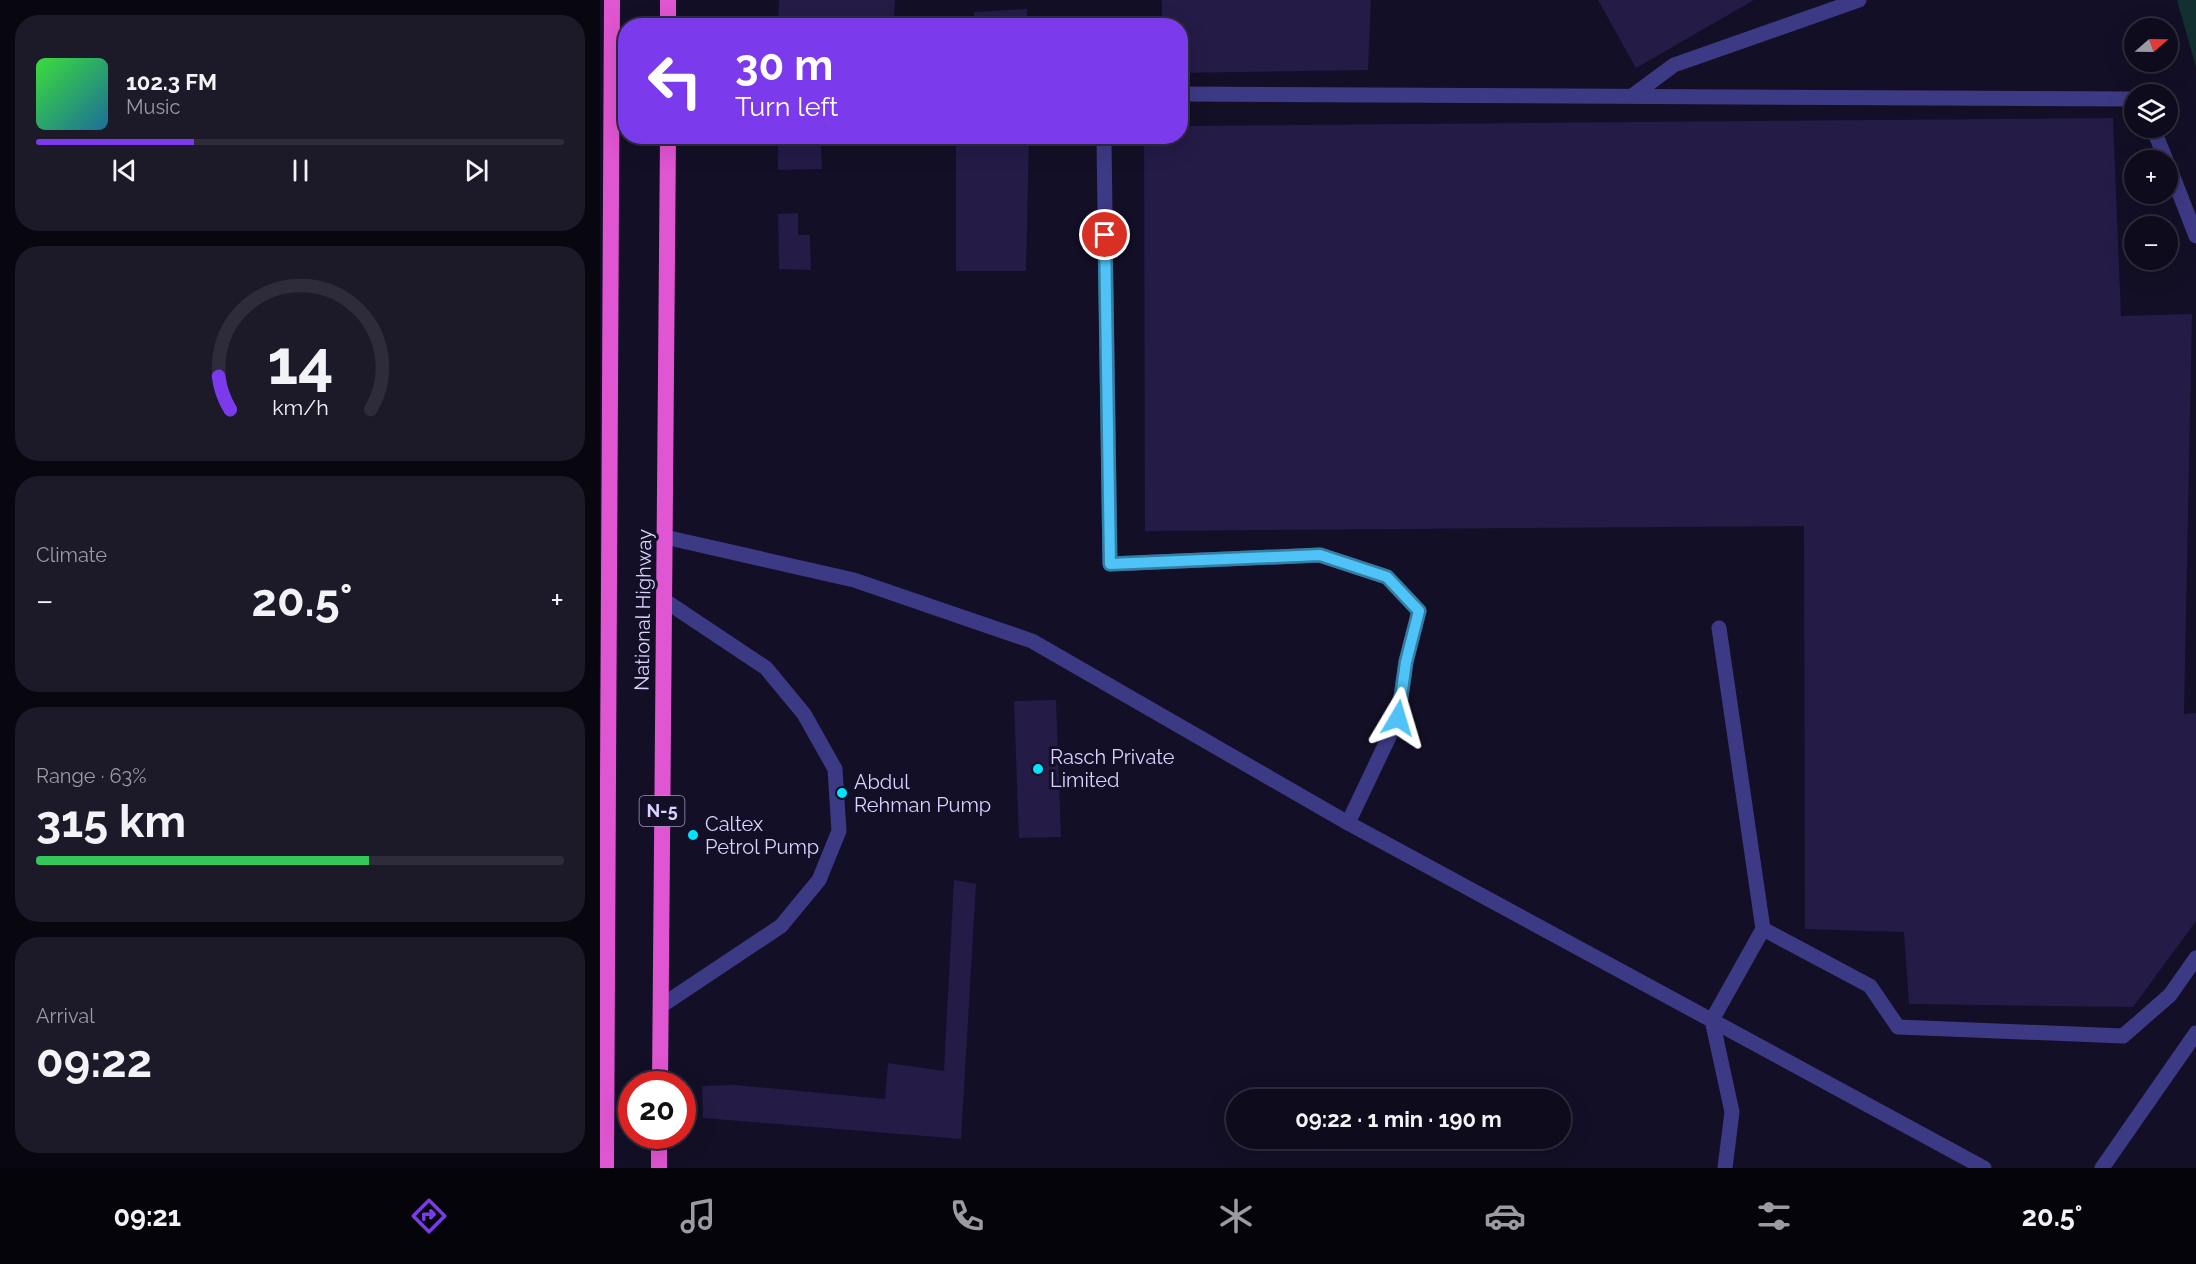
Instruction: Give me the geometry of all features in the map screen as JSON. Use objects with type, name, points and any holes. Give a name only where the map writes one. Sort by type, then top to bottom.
[{"type":"highway","name":"National Highway","points":[[606,1168],[612,0]]},
{"type":"highway","points":[[668,0],[668,18]]},
{"type":"highway","name":"National Highway","points":[[660,1071],[668,144]]},
{"type":"highway","points":[[659,1149],[659,1168]]},
{"type":"street","points":[[1632,96],[1674,64],[1859,0]]},
{"type":"street","points":[[1188,94],[2124,99]]},
{"type":"street","points":[[1104,144],[1110,564],[1320,555],[1387,577],[1419,611],[1406,662],[1398,718],[1348,823]]},
{"type":"street","points":[[2178,190],[2196,236]]},
{"type":"street","points":[[665,537],[854,580],[1032,641],[1348,823],[1984,1168]]},
{"type":"street","points":[[661,1006],[781,926],[819,880],[839,831],[835,769],[804,714],[766,668],[664,600]]},
{"type":"street","points":[[1719,628],[1763,929],[1712,1020],[1732,1112],[1725,1168]]},
{"type":"street","points":[[1763,929],[1870,986],[1898,1027],[2123,1036],[2170,995],[2196,958]]},
{"type":"street","points":[[2102,1168],[2196,1033]]},
{"type":"green space","points":[[2177,0],[2196,0],[2196,67]]},
{"type":"building","points":[[779,0],[895,0],[894,18],[778,18]]},
{"type":"building","points":[[1162,0],[1371,0],[1368,70],[1188,73],[1188,18],[1162,18]]},
{"type":"building","points":[[1598,0],[1754,0],[1636,68]]},
{"type":"building","points":[[1027,9],[1027,18],[974,18],[974,12]]},
{"type":"building","points":[[2113,118],[2121,316],[2192,314],[2184,714],[2196,713],[2196,921],[2133,1007],[1909,1004],[1904,932],[1805,929],[1804,526],[1145,531],[1144,144],[1188,144],[1188,126]]},
{"type":"building","points":[[778,144],[821,144],[822,169],[778,170]]},
{"type":"building","points":[[956,144],[1029,144],[1026,271],[956,271]]},
{"type":"building","points":[[798,213],[798,235],[810,235],[811,270],[779,269],[778,214]]},
{"type":"building","name":"Rasch Private Limited","points":[[1056,700],[1061,837],[1019,838],[1014,701]]},
{"type":"building","points":[[954,880],[976,884],[961,1139],[703,1118],[702,1086],[734,1085],[885,1099],[888,1063],[944,1071]]},
{"type":"place","name":"Rasch Private Limited","points":[[1038,769]]},
{"type":"place","name":"Abdul Rehman Pump","points":[[842,793]]},
{"type":"place","name":"Caltex Petrol Pump","points":[[693,835]]},
{"type":"route","points":[[1105,235],[1110,564],[1320,555],[1387,577],[1419,611],[1406,662],[1398,718]]}]
